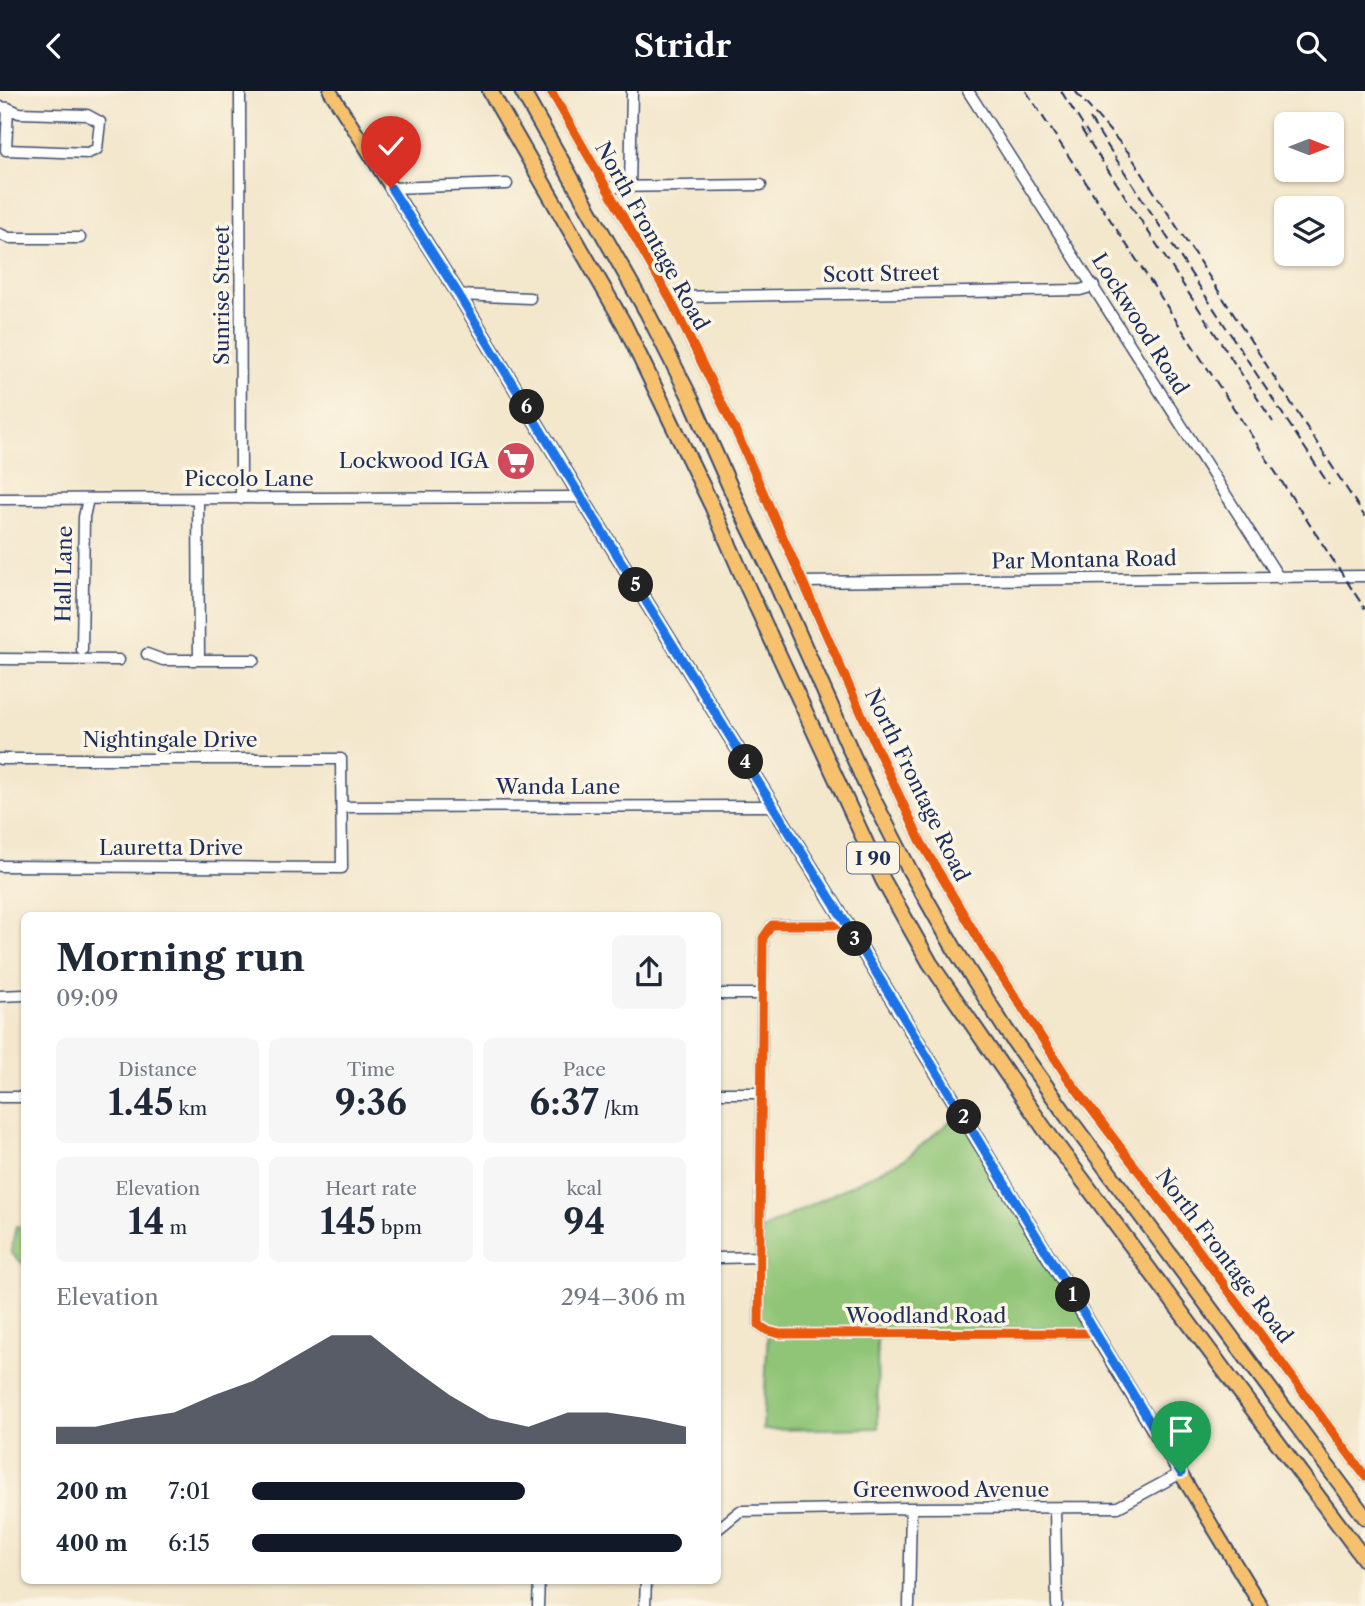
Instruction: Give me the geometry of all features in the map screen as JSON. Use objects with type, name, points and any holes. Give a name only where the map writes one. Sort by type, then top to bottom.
[{"type":"highway","name":"I 90","points":[[490,91],[630,335],[707,494],[883,880],[930,963],[1044,1128],[1365,1560]]},
{"type":"highway","name":"I 90","points":[[522,91],[647,312],[692,401],[865,783],[948,937],[1006,1030],[1067,1116],[1365,1517]]},
{"type":"main road","points":[[330,91],[459,295],[847,925],[1261,1606]]},
{"type":"street","name":"Sunrise Street","points":[[240,91],[241,499]]},
{"type":"street","name":"North Frontage Road","points":[[551,91],[669,297],[739,438],[921,842],[983,947],[1067,1077],[1365,1476]]},
{"type":"street","points":[[630,187],[632,91]]},
{"type":"street","name":"Lockwood Road","points":[[968,91],[1279,578]]},
{"type":"street","points":[[4,108],[19,113],[87,114],[100,122],[97,149],[88,153],[6,150],[4,108]]},
{"type":"street","points":[[391,188],[507,184]]},
{"type":"street","points":[[606,187],[761,185]]},
{"type":"street","points":[[0,234],[9,238],[79,238]]},
{"type":"street","name":"Scott Street","points":[[669,297],[1080,290],[1094,286]]},
{"type":"street","points":[[459,295],[530,298]]},
{"type":"street","name":"Piccolo Lane","points":[[0,499],[581,497]]},
{"type":"street","name":"Hall Lane","points":[[82,650],[84,517],[88,499]]},
{"type":"street","points":[[198,499],[199,660]]},
{"type":"street","name":"Par Montana Road","points":[[802,582],[1365,576]]},
{"type":"street","points":[[147,654],[163,660],[254,660]]},
{"type":"street","points":[[0,659],[119,660]]},
{"type":"street","name":"Nightingale Drive","points":[[0,759],[341,759],[342,807]]},
{"type":"street","name":"Wanda Lane","points":[[342,807],[773,806]]},
{"type":"street","name":"Lauretta Drive","points":[[0,866],[342,867],[342,807]]},
{"type":"street","points":[[721,1258],[759,1257],[764,938],[772,925],[847,925]]},
{"type":"street","points":[[721,994],[762,994]]},
{"type":"street","points":[[0,996],[21,995]]},
{"type":"street","points":[[721,1093],[761,1093]]},
{"type":"street","points":[[0,1097],[21,1097]]},
{"type":"street","name":"Woodland Road","points":[[759,1257],[759,1325],[780,1334],[1096,1333]]},
{"type":"street","name":"Greenwood Avenue","points":[[721,1527],[740,1511],[1118,1507],[1181,1473]]},
{"type":"street","points":[[909,1606],[911,1508]]},
{"type":"street","points":[[1055,1509],[1057,1606]]},
{"type":"street","points":[[538,1606],[539,1584]]},
{"type":"street","points":[[645,1606],[646,1584]]},
{"type":"green space","points":[[961,1112],[1096,1333],[877,1334],[878,1428],[763,1430],[768,1331],[759,1325],[760,1230],[905,1159]]},
{"type":"green space","points":[[16,1226],[21,1227],[21,1262],[11,1253]]},
{"type":"railway","points":[[1026,91],[1365,609]]},
{"type":"railway","points":[[1061,91],[1089,135]]},
{"type":"railway","points":[[1075,91],[1129,153],[1365,517]]},
{"type":"railway","points":[[1090,119],[1329,485]]},
{"type":"railway","points":[[1081,129],[1273,422]]},
{"type":"cycle path","points":[[551,91],[669,297],[739,438],[921,842],[983,947],[1067,1077],[1365,1476]]},
{"type":"cycle path","points":[[847,925],[772,925],[763,938],[759,1325],[780,1334],[1096,1333]]},
{"type":"place","name":"Lockwood IGA","points":[[516,461]]},
{"type":"route","points":[[391,188],[847,925],[1181,1473]]}]
